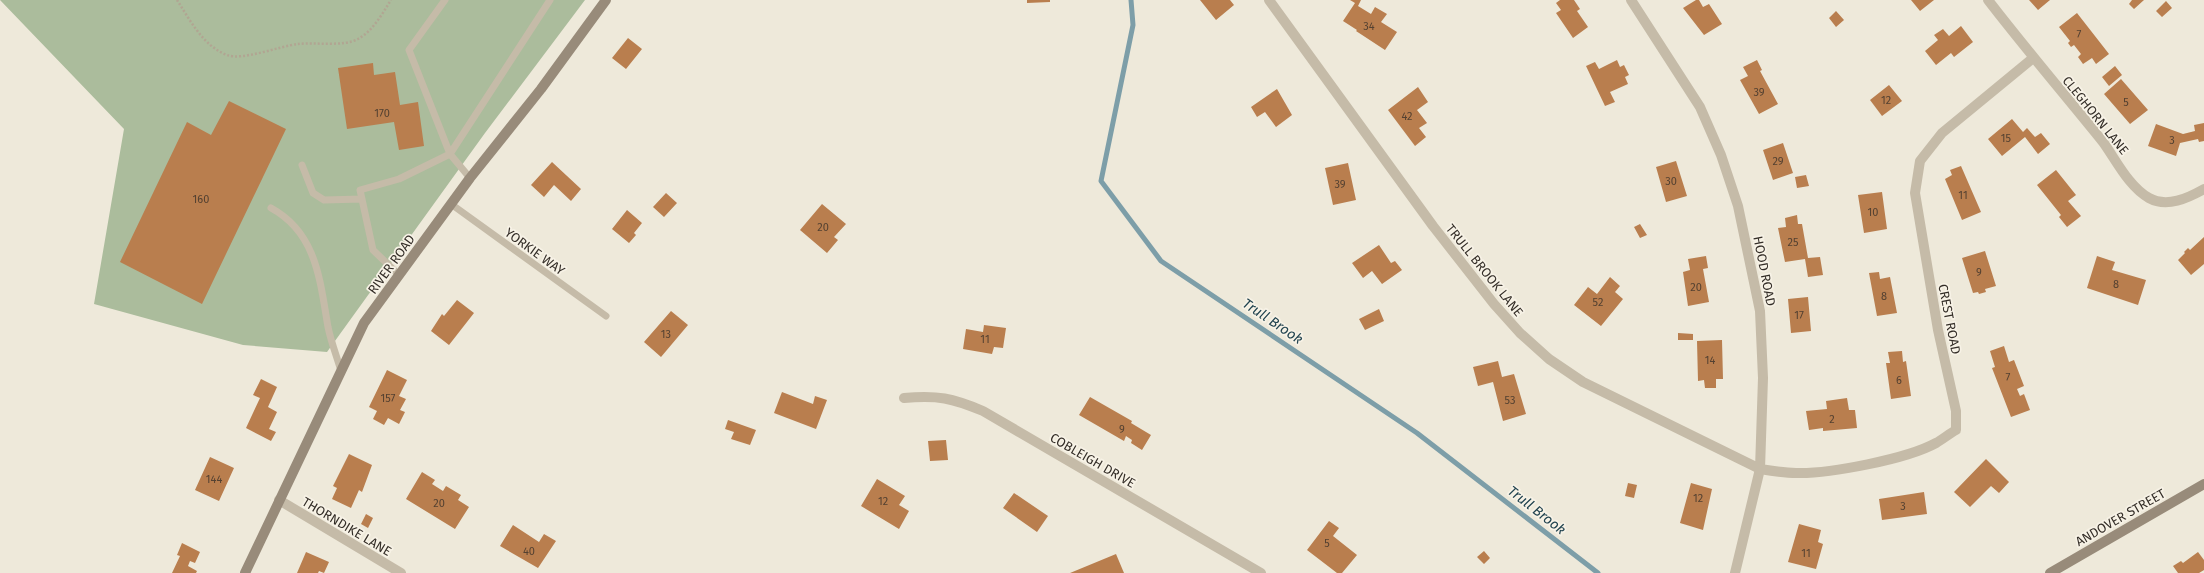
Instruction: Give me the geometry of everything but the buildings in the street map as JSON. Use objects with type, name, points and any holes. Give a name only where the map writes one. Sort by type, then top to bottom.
[{"type":"main road","name":"RIVER ROAD","points":[[246,573],[279,500],[364,323],[470,178],[541,89],[606,0]]},
{"type":"main road","name":"ANDOVER STREET","points":[[2050,573],[2204,484]]},
{"type":"street","name":"TRULL BROOK LANE","points":[[1269,0],[1433,226],[1494,304],[1520,333],[1549,359],[1584,382],[1760,469]]},
{"type":"street","name":"HOOD ROAD","points":[[1632,0],[1700,107],[1721,155],[1738,206],[1760,311],[1764,378],[1760,469],[1735,573]]},
{"type":"street","name":"CLEGHORN LANE","points":[[1988,0],[2033,58],[2103,143],[2139,191],[2151,199],[2169,202],[2186,199],[2204,189]]},
{"type":"street","name":"CREST ROAD","points":[[1760,469],[1797,474],[1837,469],[1906,456],[1935,444],[1956,430],[1956,411],[1938,330],[1915,193],[1920,162],[1942,133],[2033,58]]},
{"type":"street","name":"COBLEIGH DRIVE","points":[[904,398],[933,396],[956,400],[983,411],[1261,573]]},
{"type":"street","name":"THORNDIKE LANE","points":[[279,500],[400,573]]},
{"type":"lane","points":[[445,0],[409,50],[450,154],[470,178]]},
{"type":"lane","points":[[399,275],[373,250],[360,190],[399,179],[450,154],[550,0]]},
{"type":"lane","points":[[302,165],[313,193],[324,200],[362,199]]},
{"type":"lane","name":"YORKIE WAY","points":[[451,204],[606,316]]},
{"type":"lane","points":[[271,208],[299,230],[308,248],[321,280],[328,328],[341,371]]},
{"type":"path","points":[[177,0],[208,44],[223,54],[237,57],[298,44],[335,43],[358,40],[376,24],[391,0]]},
{"type":"green space","points":[[0,0],[585,0],[485,133],[327,352],[243,345],[94,304],[124,129]]},
{"type":"waterway","name":"Trull Brook","points":[[1131,0],[1133,25],[1101,181],[1161,261],[1417,433],[1598,573]]}]
